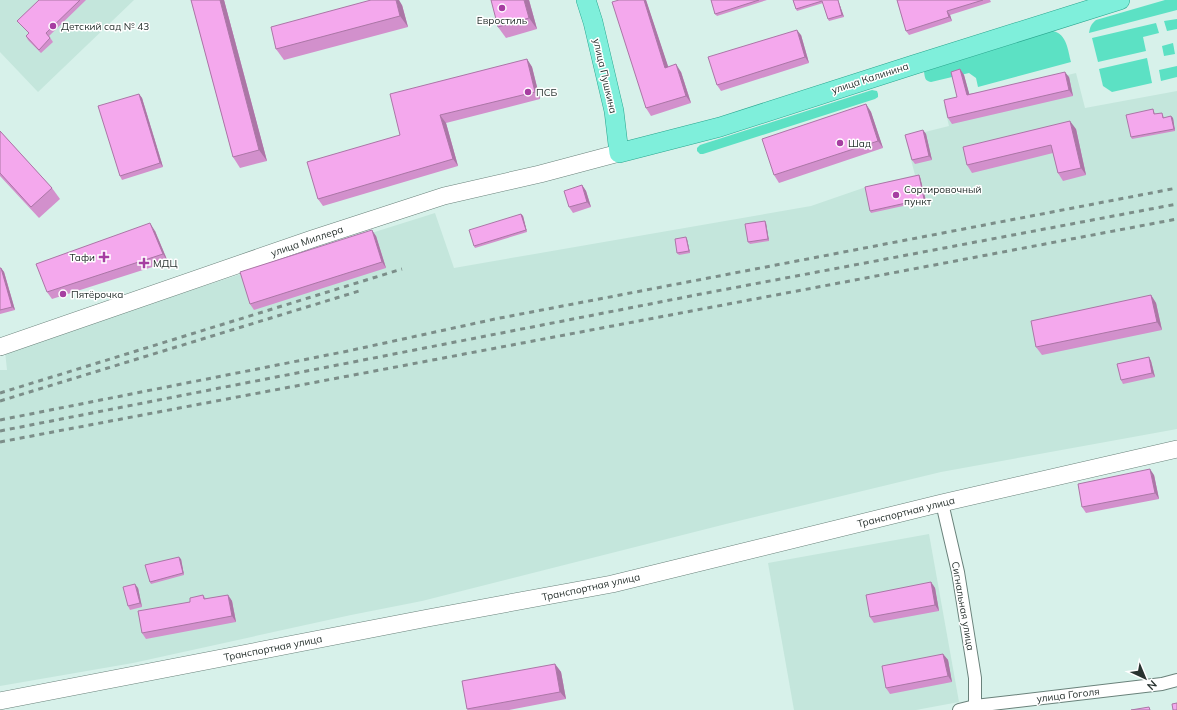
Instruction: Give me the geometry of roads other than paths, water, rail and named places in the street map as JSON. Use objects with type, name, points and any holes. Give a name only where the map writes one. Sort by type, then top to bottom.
[{"type":"main road","name":"улица Пушкина","points":[[586,0],[593,22],[614,111],[619,153]]},
{"type":"main road","name":"улица Калинина","points":[[619,153],[720,127],[920,62],[1120,0]]},
{"type":"main road","name":"улица Миллера","points":[[0,347],[312,239],[444,196],[540,174],[619,153]]},
{"type":"main road","name":"Транспортная улица","points":[[0,701],[612,584],[942,502],[1177,449]]},
{"type":"street","name":"Сигнальная улица","points":[[942,502],[958,572],[975,678],[974,708]]},
{"type":"street","name":"улица Гоголя","points":[[959,710],[1162,684],[1177,680]]},
{"type":"railway","points":[[0,420],[348,351],[495,319],[1177,188]]},
{"type":"railway","points":[[0,431],[701,294],[1177,204]]},
{"type":"railway","points":[[0,442],[1177,219]]},
{"type":"railway","points":[[0,393],[402,269]]},
{"type":"railway","points":[[0,401],[359,291]]},
{"type":"place","name":"Евростиль","points":[[502,8]]},
{"type":"place","name":"Детский сад № 43","points":[[53,26]]},
{"type":"place","name":"ПСБ","points":[[528,92]]},
{"type":"place","name":"Шад","points":[[840,143]]},
{"type":"place","name":"Сортировочный пункт","points":[[896,195]]},
{"type":"place","name":"Тафи","points":[[104,257]]},
{"type":"place","name":"МДЦ","points":[[144,263]]},
{"type":"place","name":"Пятёрочка","points":[[63,294]]}]
